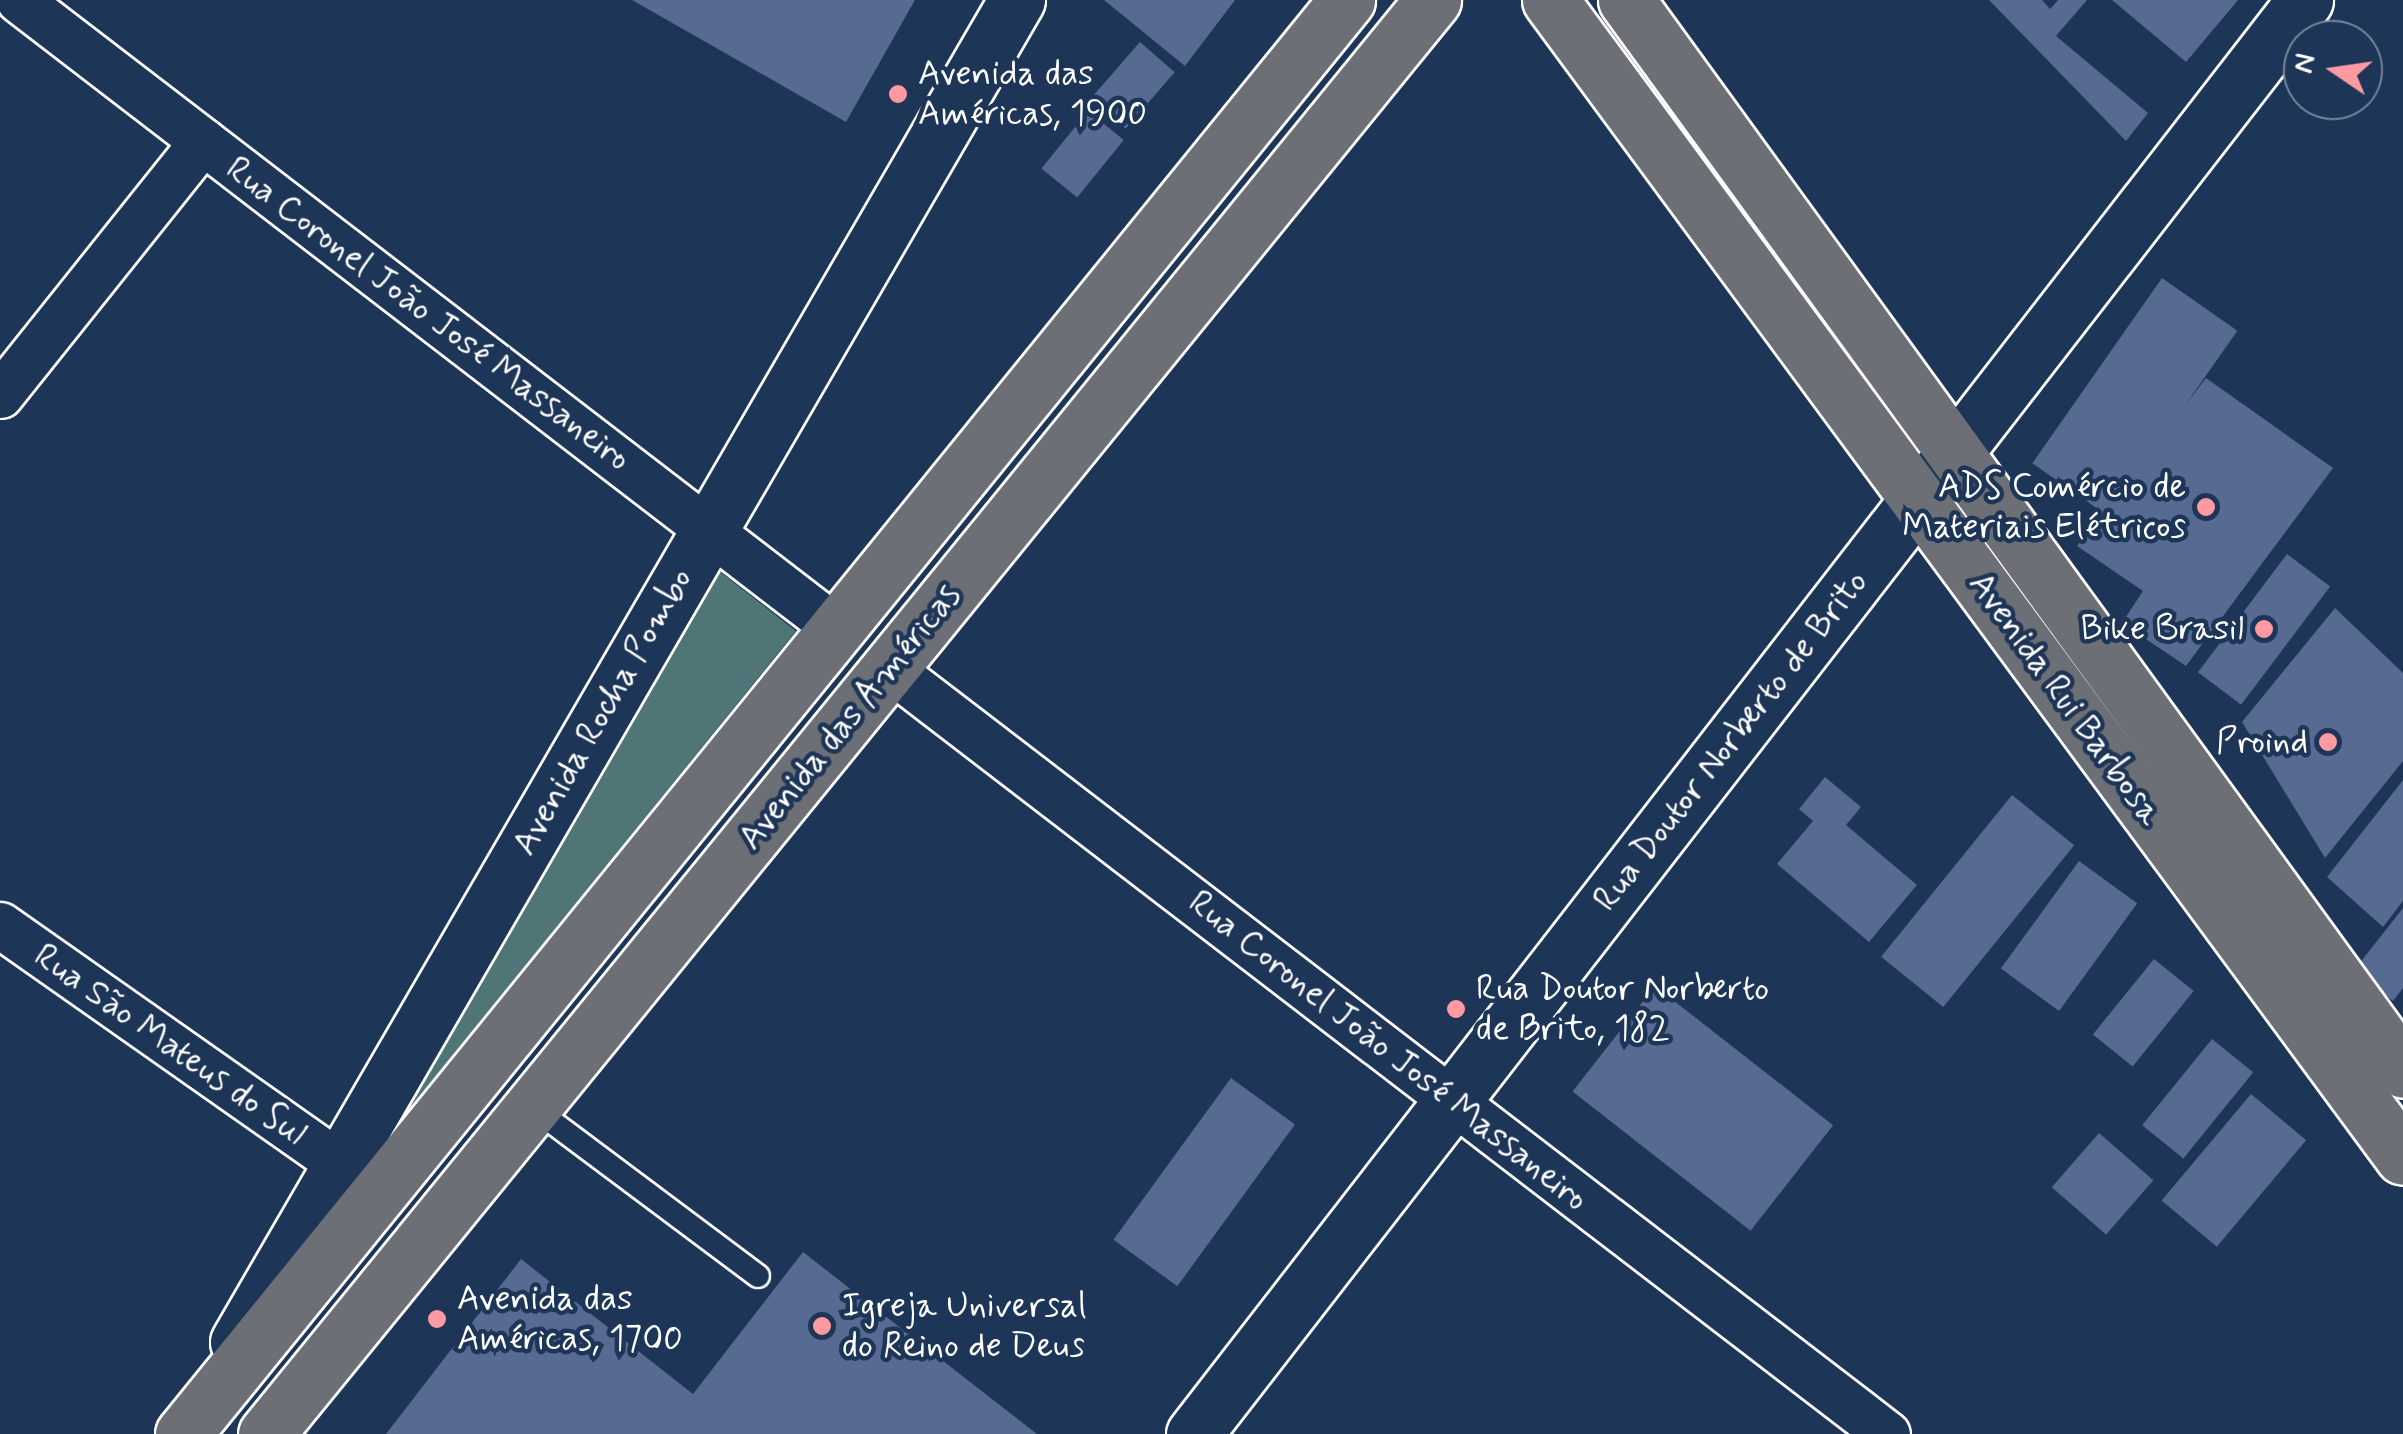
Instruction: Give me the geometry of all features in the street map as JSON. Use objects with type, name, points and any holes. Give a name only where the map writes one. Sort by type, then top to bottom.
[{"type":"main road","name":"Avenida das Américas","points":[[186,1429],[1347,0]]},
{"type":"main road","name":"Avenida das Américas","points":[[266,1434],[1433,0]]},
{"type":"main road","name":"Avenida Rui Barbosa","points":[[1550,0],[2403,1157]]},
{"type":"main road","name":"Avenida Rui Barbosa","points":[[1626,0],[2403,1070]]},
{"type":"street","name":"Rua Coronel João José Massaneiro","points":[[18,0],[836,628]]},
{"type":"street","name":"Avenida Rocha Pombo","points":[[186,1429],[1018,0]]},
{"type":"street","name":"Rua Doutor Norberto de Brito","points":[[1194,1434],[2305,0]]},
{"type":"street","points":[[0,395],[203,141]]},
{"type":"street","name":"Rua Coronel João José Massaneiro","points":[[890,668],[1887,1434]]},
{"type":"street","name":"Rua São Mateus do Sul","points":[[0,926],[340,1164]]},
{"type":"lane","points":[[532,1107],[758,1276]]},
{"type":"green space","points":[[714,567],[796,631],[385,1139]]},
{"type":"building","points":[[632,0],[915,0],[846,122]]},
{"type":"building","points":[[1104,0],[1235,0],[1185,66]]},
{"type":"building","points":[[1989,0],[2042,0],[2050,9],[2058,0],[2087,0],[2056,36],[2148,113],[2126,141]]},
{"type":"building","points":[[2112,0],[2238,0],[2186,62]]},
{"type":"building","points":[[1140,42],[1175,72],[1126,129],[1091,99]]},
{"type":"building","points":[[1088,111],[1124,140],[1077,197],[1041,169]]},
{"type":"building","points":[[2162,278],[2237,331],[2108,516],[2032,463]]},
{"type":"building","name":"ADS Comércio de Materiais Elétricos","points":[[2206,378],[2333,468],[2186,666],[2122,623],[2143,591],[2077,546]]},
{"type":"building","name":"Bike Brasil","points":[[2287,554],[2330,586],[2241,705],[2198,672]]},
{"type":"building","name":"Proind","points":[[2335,608],[2403,673],[2403,761],[2325,858],[2242,722]]},
{"type":"building","points":[[1825,777],[1861,807],[1846,825],[1917,885],[1869,942],[1777,864],[1813,821],[1799,809]]},
{"type":"building","points":[[2403,780],[2403,901],[2383,927],[2327,877]]},
{"type":"building","points":[[2012,795],[2074,845],[1943,1007],[1881,957]]},
{"type":"building","points":[[2079,861],[2137,903],[2059,1011],[2001,969]]},
{"type":"building","points":[[2403,908],[2403,988],[2393,1001],[2355,969]]},
{"type":"building","points":[[2154,959],[2194,991],[2133,1066],[2093,1034]]},
{"type":"building","points":[[1655,986],[1833,1125],[1751,1231],[1573,1092]]},
{"type":"building","points":[[2212,1039],[2253,1072],[2183,1159],[2142,1125]]},
{"type":"building","points":[[1231,1078],[1295,1124],[1177,1286],[1113,1240]]},
{"type":"building","points":[[2251,1094],[2306,1140],[2217,1247],[2162,1200]]},
{"type":"building","points":[[2099,1133],[2153,1180],[2106,1235],[2052,1187]]},
{"type":"building","name":"Igreja Universal do Reino de Deus","points":[[803,1252],[1037,1434],[386,1434],[521,1259],[693,1394]]},
{"type":"place","name":"Avenida das Américas, 1900","points":[[898,94]]},
{"type":"place","name":"ADS Comércio de Materiais Elétricos","points":[[2206,507]]},
{"type":"place","name":"Bike Brasil","points":[[2264,629]]},
{"type":"place","name":"Proind","points":[[2328,742]]},
{"type":"place","name":"Rua Doutor Norberto de Brito, 182","points":[[1456,1009]]},
{"type":"place","name":"Avenida das Américas, 1700","points":[[437,1319]]},
{"type":"place","name":"Igreja Universal do Reino de Deus","points":[[822,1326]]}]
